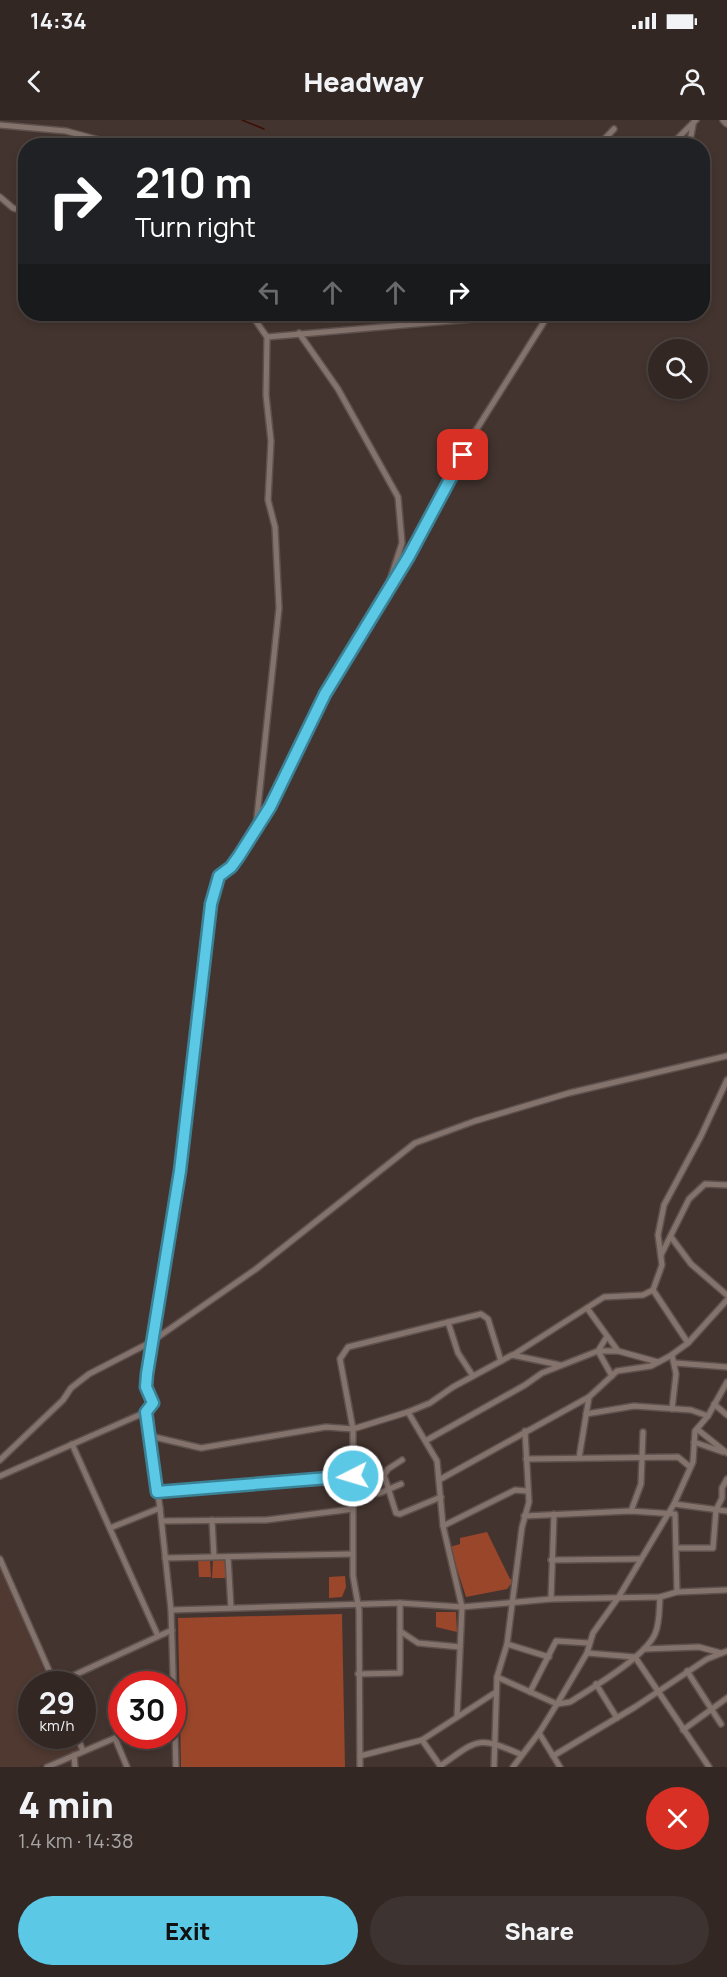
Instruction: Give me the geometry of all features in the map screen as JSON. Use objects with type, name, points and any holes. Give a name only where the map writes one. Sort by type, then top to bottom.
[{"type":"street","points":[[678,138],[695,122]]},
{"type":"street","points":[[691,138],[695,122]]},
{"type":"street","points":[[0,125],[66,131],[92,138]]},
{"type":"street","points":[[606,138],[614,129]]},
{"type":"street","points":[[0,198],[18,210]]},
{"type":"street","points":[[256,321],[267,337],[266,395],[271,441],[268,500],[275,527],[279,608],[256,826]]},
{"type":"street","points":[[267,337],[460,321]]},
{"type":"street","points":[[0,1476],[146,1412],[153,1403],[146,1387],[151,1342],[180,1171],[211,904],[219,876],[231,867],[270,807],[325,694],[386,594],[473,435],[545,321]]},
{"type":"street","points":[[299,333],[338,389],[398,497],[402,543],[386,594]]},
{"type":"street","points":[[0,1460],[63,1400],[71,1388],[89,1374],[151,1342],[256,1269],[416,1143],[475,1121],[569,1093],[727,1056]]},
{"type":"street","points":[[150,1436],[201,1448],[326,1427],[353,1429],[430,1403],[473,1376],[513,1355],[604,1297],[642,1295],[653,1290],[662,1265],[659,1225],[664,1205],[702,1136],[727,1080]]},
{"type":"street","points":[[660,1256],[689,1199],[705,1184],[727,1185]]},
{"type":"street","points":[[671,1237],[691,1264],[727,1295]]},
{"type":"street","points":[[653,1290],[688,1343]]},
{"type":"street","points":[[439,1480],[589,1397],[612,1376],[629,1367],[651,1366],[672,1355],[688,1343],[726,1303]]},
{"type":"street","points":[[587,1308],[606,1338],[618,1351]]},
{"type":"street","points":[[360,1767],[359,1604],[354,1583],[353,1554],[353,1429],[340,1364],[344,1350],[448,1322],[485,1315],[501,1361]]},
{"type":"street","points":[[448,1322],[458,1353],[473,1376]]},
{"type":"street","points":[[598,1352],[606,1338]]},
{"type":"street","points":[[427,1440],[560,1365],[598,1352],[618,1351],[658,1362]]},
{"type":"street","points":[[598,1352],[612,1376]]},
{"type":"street","points":[[513,1355],[560,1365]]},
{"type":"street","points":[[672,1355],[675,1363],[672,1409]]},
{"type":"street","points":[[675,1363],[727,1367]]},
{"type":"street","points":[[513,1767],[520,1754],[539,1733],[557,1704],[587,1653],[589,1642],[675,1504],[690,1467],[697,1429],[708,1416],[727,1383]]},
{"type":"street","points":[[579,1458],[589,1397]]},
{"type":"street","points":[[714,1404],[727,1415]]},
{"type":"street","points":[[586,1414],[634,1406],[691,1410],[708,1416]]},
{"type":"street","points":[[146,1412],[162,1521],[171,1610],[173,1671]]},
{"type":"street","points":[[408,1412],[427,1440],[437,1461],[443,1526],[462,1606],[457,1717]]},
{"type":"street","points":[[697,1429],[727,1454]]},
{"type":"street","points":[[494,1767],[497,1677],[507,1644],[524,1516],[529,1502],[525,1431]]},
{"type":"street","points":[[631,1511],[641,1484],[643,1432]]},
{"type":"street","points":[[694,1442],[727,1454]]},
{"type":"street","points":[[72,1444],[158,1636]]},
{"type":"street","points":[[526,1459],[678,1457],[690,1467]]},
{"type":"street","points":[[402,1460],[385,1473],[395,1512],[400,1514],[441,1497]]},
{"type":"street","points":[[157,1492],[353,1476]]},
{"type":"street","points":[[677,1548],[713,1548],[716,1510],[727,1479]]},
{"type":"street","points":[[353,1496],[389,1491],[401,1485]]},
{"type":"street","points":[[443,1526],[515,1490],[527,1491]]},
{"type":"street","points":[[675,1504],[727,1511]]},
{"type":"street","points":[[110,1528],[160,1508]]},
{"type":"street","points":[[162,1521],[293,1518],[353,1509]]},
{"type":"street","points":[[524,1516],[631,1511],[675,1514],[677,1592]]},
{"type":"street","points":[[551,1599],[554,1514]]},
{"type":"street","points":[[212,1520],[214,1557]]},
{"type":"street","points":[[165,1558],[353,1554]]},
{"type":"street","points":[[228,1557],[231,1608]]},
{"type":"street","points":[[551,1560],[640,1559]]},
{"type":"street","points":[[0,1560],[49,1671]]},
{"type":"street","points":[[171,1610],[400,1603],[462,1606],[551,1599],[660,1597],[677,1592],[727,1590]]},
{"type":"street","points":[[497,1677],[557,1704],[570,1702],[635,1657],[644,1648],[655,1634],[660,1597]]},
{"type":"street","points":[[358,1674],[400,1673],[400,1603]]},
{"type":"street","points":[[83,1671],[172,1630]]},
{"type":"street","points":[[400,1631],[418,1643],[460,1647]]},
{"type":"street","points":[[530,1692],[556,1641],[589,1642]]},
{"type":"street","points":[[507,1644],[549,1657]]},
{"type":"street","points":[[644,1648],[699,1647],[724,1652]]},
{"type":"street","points":[[554,1756],[617,1718],[687,1671],[724,1652]]},
{"type":"street","points":[[587,1653],[635,1657]]},
{"type":"street","points":[[635,1657],[709,1767]]},
{"type":"street","points":[[687,1671],[721,1724]]},
{"type":"street","points":[[596,1684],[617,1718]]},
{"type":"street","points":[[360,1756],[422,1740],[496,1692]]},
{"type":"street","points":[[683,1730],[727,1698]]},
{"type":"street","points":[[539,1733],[560,1767]]},
{"type":"street","points":[[47,1767],[108,1740]]},
{"type":"street","points":[[422,1740],[440,1766],[475,1742],[494,1743],[520,1754]]},
{"type":"street","points":[[122,1749],[127,1767]]},
{"type":"street","points":[[175,1749],[176,1767]]},
{"type":"street","points":[[74,1755],[75,1767]]},
{"type":"shaded area","points":[[487,1532],[510,1579],[514,1580],[507,1589],[466,1597],[450,1547],[460,1544],[460,1538]]},
{"type":"shaded area","points":[[213,1559],[226,1559],[226,1578],[212,1578]]},
{"type":"shaded area","points":[[198,1560],[210,1560],[211,1577],[199,1577]]},
{"type":"shaded area","points":[[0,1567],[44,1671],[18,1671],[18,1749],[79,1750],[38,1767],[0,1767]]},
{"type":"shaded area","points":[[345,1576],[346,1587],[342,1597],[329,1598],[329,1577]]},
{"type":"shaded area","points":[[436,1612],[456,1612],[457,1632],[436,1627]]},
{"type":"shaded area","points":[[342,1614],[345,1767],[181,1767],[181,1749],[186,1749],[186,1671],[179,1671],[178,1618]]},
{"type":"waterway","points":[[242,120],[264,129]]},
{"type":"route","points":[[353,1476],[157,1492],[146,1412],[153,1403],[146,1387],[147,1374],[180,1171],[208,952],[211,904],[219,876],[231,867],[270,807],[325,694],[409,556],[463,455]]}]
